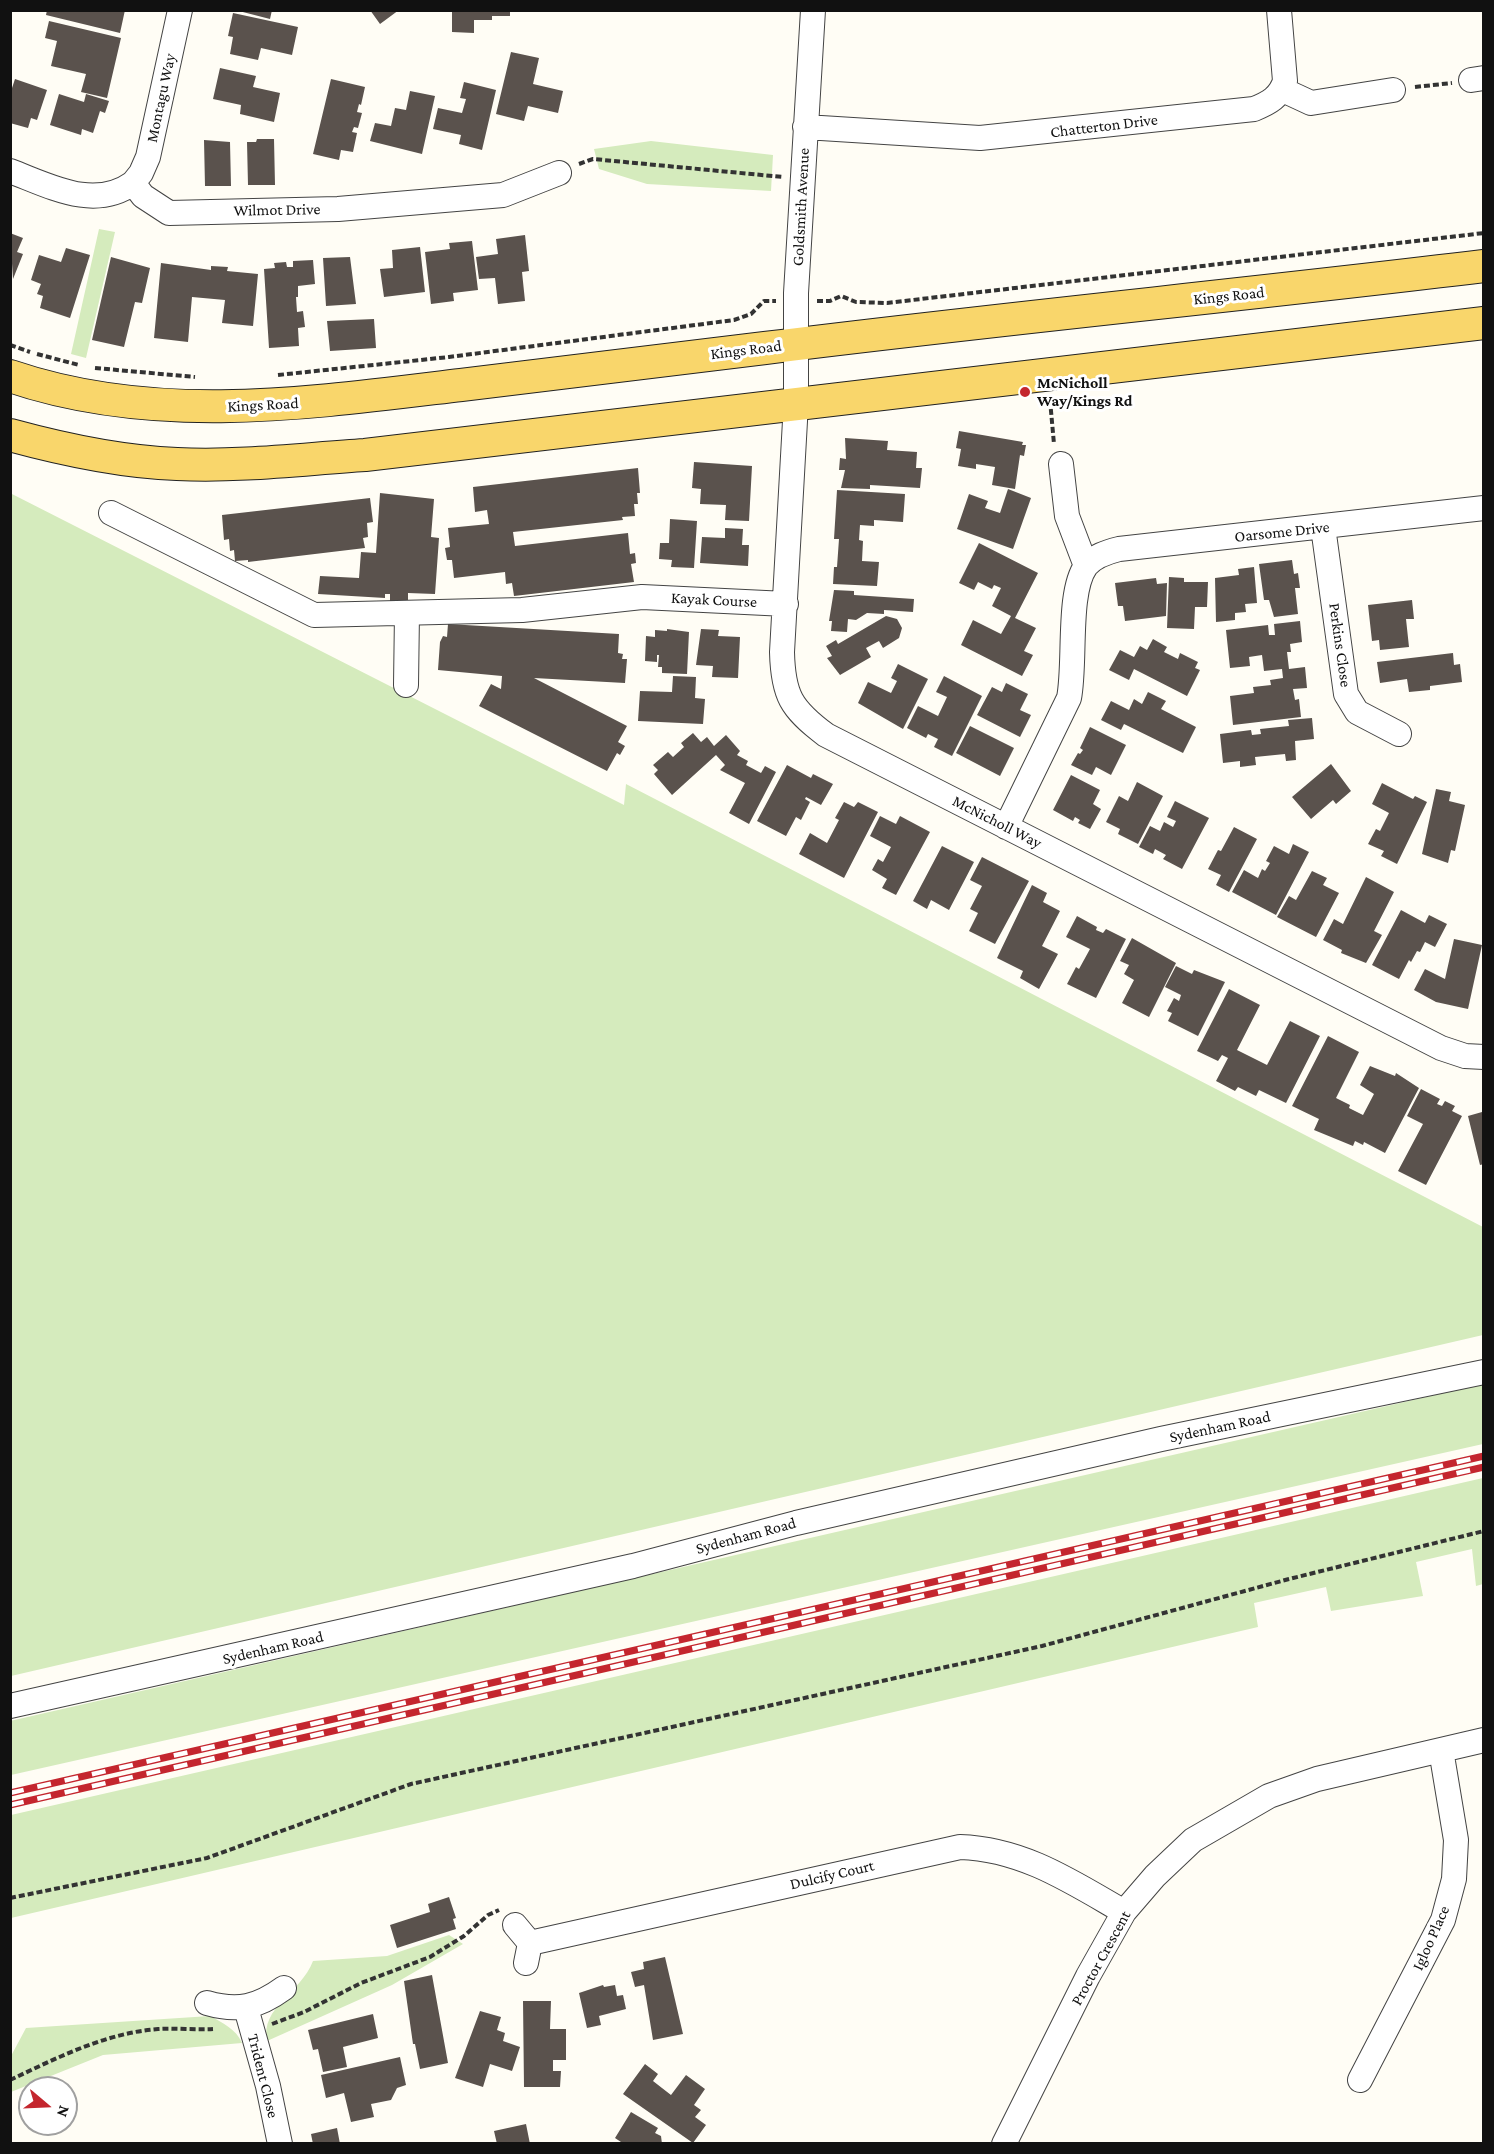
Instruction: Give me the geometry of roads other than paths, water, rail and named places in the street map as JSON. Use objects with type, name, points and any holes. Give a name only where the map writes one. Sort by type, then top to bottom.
[{"type":"main road","name":"Kings Road","points":[[10,376],[135,403],[247,408],[342,400],[794,344],[1484,266]]},
{"type":"main road","points":[[10,435],[134,460],[177,464],[257,463],[365,455],[1484,323]]},
{"type":"street","name":"Montagu Way","points":[[133,183],[141,173],[148,157],[180,10]]},
{"type":"street","name":"Goldsmith Avenue","points":[[796,403],[794,344],[813,10]]},
{"type":"street","points":[[1279,10],[1286,71],[1283,90],[1311,103],[1393,90]]},
{"type":"street","name":"Chatterton Drive","points":[[805,127],[980,138],[1017,136],[1254,109],[1275,99],[1283,90]]},
{"type":"street","points":[[10,171],[44,184],[91,197],[112,195],[133,183]]},
{"type":"street","name":"Wilmot Drive","points":[[133,183],[143,196],[169,213],[326,210],[503,195],[559,173]]},
{"type":"street","name":"McNicholl Way","points":[[796,403],[783,680],[797,711],[826,735],[1441,1048],[1465,1056],[1484,1057]]},
{"type":"street","points":[[1006,827],[1069,698],[1073,680],[1075,599],[1080,577],[1086,566],[1067,516],[1061,464]]},
{"type":"street","name":"Oarsome Drive","points":[[1086,566],[1104,553],[1119,549],[1484,508]]},
{"type":"street","name":"Kayak Course","points":[[111,513],[314,615],[522,610],[642,597],[786,604]]},
{"type":"street","name":"Perkins Close","points":[[1323,527],[1346,694],[1357,712],[1400,734]]},
{"type":"street","points":[[406,685],[407,613]]},
{"type":"street","name":"Sydenham Road","points":[[10,1706],[633,1566],[796,1523],[1161,1439],[1484,1372]]},
{"type":"street","name":"Proctor Crescent","points":[[1004,2144],[1088,1976],[1124,1912],[1155,1876],[1193,1840],[1269,1796],[1317,1779],[1484,1740]]},
{"type":"street","name":"Igloo Place","points":[[1360,2080],[1443,1920],[1454,1879],[1456,1840],[1441,1750]]},
{"type":"street","name":"Dulcify Court","points":[[524,1943],[960,1847],[986,1848],[1030,1860],[1124,1912]]},
{"type":"street","points":[[207,2004],[234,2009],[246,2008],[267,2001],[284,1988]]},
{"type":"street","name":"Trident Close","points":[[246,2008],[268,2086],[280,2144]]},
{"type":"railway","points":[[10,1793],[1484,1456]]},
{"type":"railway","points":[[10,1805],[1484,1467]]},
{"type":"place","name":"McNicholl Way/Kings Rd","points":[[1025,392]]}]
